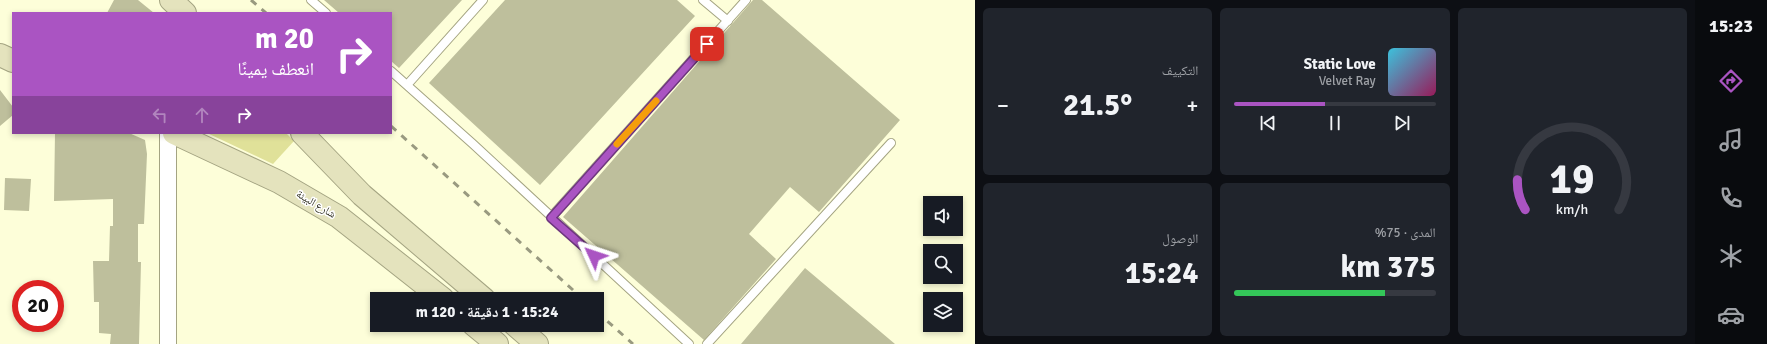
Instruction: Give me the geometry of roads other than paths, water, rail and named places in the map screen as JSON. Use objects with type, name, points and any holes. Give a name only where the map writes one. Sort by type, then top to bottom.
[{"type":"main road","points":[[170,0],[185,12]]},
{"type":"main road","points":[[0,55],[12,61]]},
{"type":"main road","name":"شارع البيئة","points":[[176,134],[279,182],[339,217],[434,292]]},
{"type":"main road","points":[[303,134],[362,196],[476,292]]},
{"type":"main road","points":[[440,292],[451,271]]},
{"type":"main road","points":[[482,332],[497,344]]},
{"type":"main road","points":[[523,332],[537,344]]},
{"type":"street","points":[[168,134],[168,344]]},
{"type":"lane","points":[[311,0],[325,12]]},
{"type":"lane","points":[[407,85],[482,0]]},
{"type":"lane","points":[[703,0],[728,21]]},
{"type":"lane","points":[[551,218],[746,0]]},
{"type":"lane","points":[[392,72],[473,144],[551,218],[689,344]]},
{"type":"lane","points":[[708,344],[891,143]]},
{"type":"railway","points":[[251,0],[265,12]]},
{"type":"railway","points":[[392,127],[575,292]]},
{"type":"railway","points":[[604,318],[633,344]]}]
